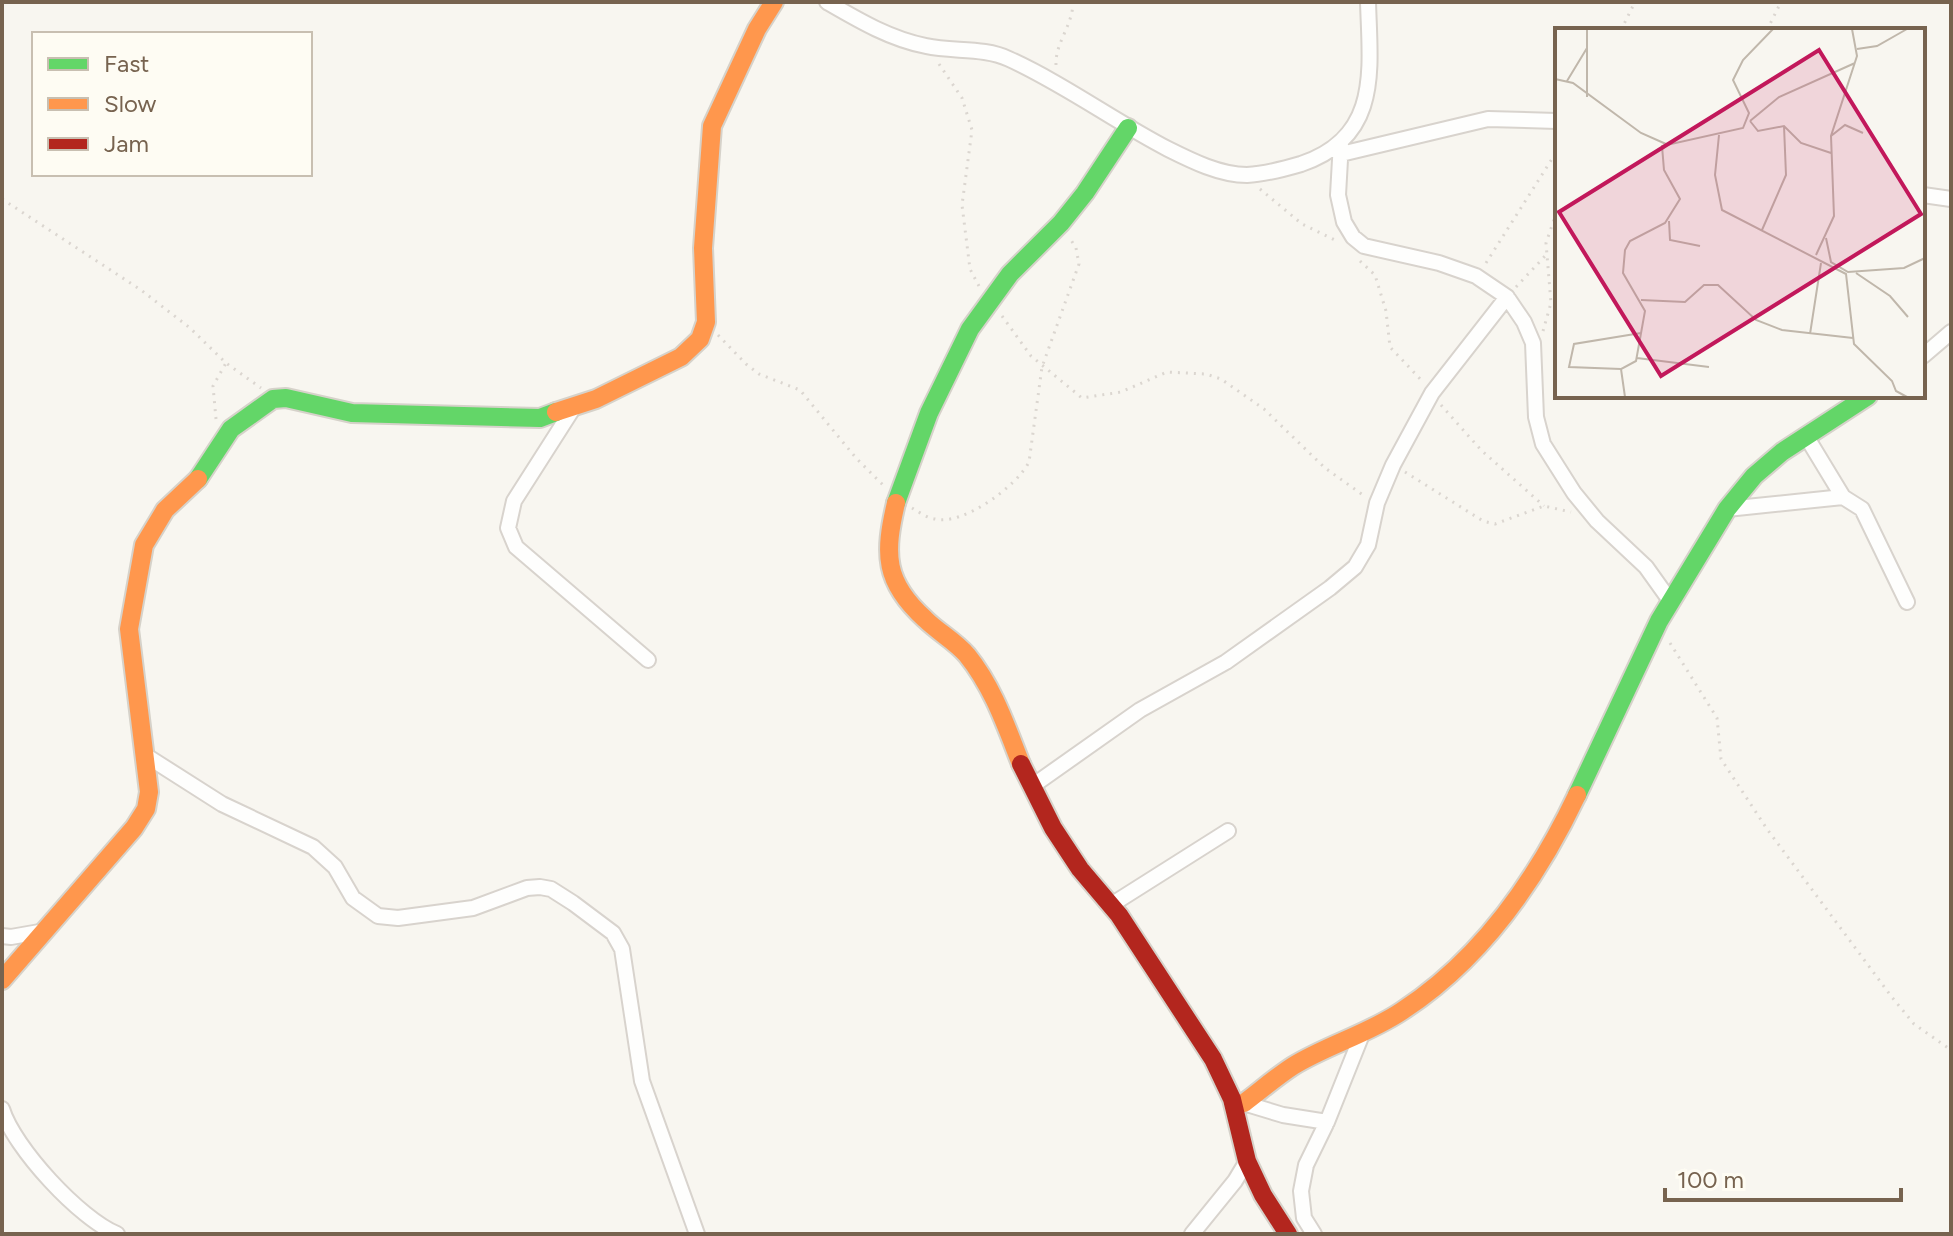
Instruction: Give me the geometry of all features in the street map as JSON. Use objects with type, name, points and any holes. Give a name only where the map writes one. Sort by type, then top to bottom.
[{"type":"street","points":[[2,980],[134,828],[146,809],[149,792],[129,629],[144,545],[165,510],[199,478],[231,429],[273,399],[286,398],[352,413],[540,418],[574,407],[681,357],[700,339],[706,322],[703,248],[712,126],[757,29],[774,2]]},
{"type":"street","points":[[827,2],[901,40],[934,48],[997,54],[1128,128],[1213,169],[1246,175],[1282,170],[1341,148],[1488,119],[1555,121]]},
{"type":"street","points":[[1368,2],[1370,86],[1364,108],[1341,148],[1338,195],[1344,222],[1353,237],[1364,246],[1439,263],[1476,276],[1507,297],[1524,322],[1533,343],[1536,417],[1543,444],[1574,493],[1597,521],[1646,567],[1671,602]]},
{"type":"street","points":[[1128,128],[1085,193],[1061,223],[1010,274],[970,329],[933,403],[897,497],[887,541],[893,577],[899,592],[923,618],[965,653],[988,684],[1031,787],[1053,828],[1080,869],[1111,905],[1188,1018],[1238,1101],[1247,1161],[1263,1195],[1288,1234]]},
{"type":"street","points":[[1925,195],[1951,199]]},
{"type":"street","points":[[1031,787],[1140,710],[1226,662],[1355,567],[1368,545],[1377,503],[1393,465],[1432,393],[1507,297]]},
{"type":"street","points":[[1925,354],[1951,332]]},
{"type":"street","points":[[1238,1101],[1293,1066],[1400,1013],[1433,989],[1473,953],[1524,890],[1560,830],[1659,621],[1727,509],[1754,476],[1782,452],[1865,398]]},
{"type":"street","points":[[574,407],[514,501],[508,528],[516,547],[648,660]]},
{"type":"street","points":[[1806,436],[1843,497],[1862,509],[1907,602]]},
{"type":"street","points":[[1727,509],[1843,497]]},
{"type":"street","points":[[145,755],[222,804],[313,847],[335,867],[353,898],[378,916],[398,918],[473,908],[527,888],[540,887],[551,889],[613,933],[622,949],[642,1081],[697,1234]]},
{"type":"street","points":[[1111,905],[1228,831]]},
{"type":"street","points":[[2,936],[45,931]]},
{"type":"street","points":[[1314,1234],[1304,1218],[1301,1191],[1306,1165],[1363,1032]]},
{"type":"street","points":[[1238,1101],[1283,1115],[1327,1122]]},
{"type":"street","points":[[2,1109],[6,1123],[52,1183],[105,1229],[117,1234]]},
{"type":"street","points":[[1192,1234],[1235,1181],[1247,1161]]},
{"type":"path","points":[[1062,88],[1056,58],[1073,14],[1073,2]]},
{"type":"path","points":[[1622,28],[1635,2]]},
{"type":"path","points":[[1768,28],[1781,2]]},
{"type":"path","points":[[934,48],[939,64],[962,98],[972,130],[962,205],[970,269],[1042,367],[1082,398],[1121,392],[1167,372],[1206,374],[1221,379],[1264,409],[1325,468],[1377,503]]},
{"type":"path","points":[[1476,276],[1555,154]]},
{"type":"path","points":[[1246,175],[1302,224],[1341,244]]},
{"type":"path","points":[[2,199],[141,290],[273,399]]},
{"type":"path","points":[[1533,343],[1544,330],[1551,303],[1546,243],[1555,217]]},
{"type":"path","points":[[706,322],[759,374],[800,390],[856,458],[897,497],[921,514],[936,520],[956,519],[997,496],[1024,473],[1029,462],[1042,367],[1079,264],[1076,248],[1061,223]]},
{"type":"path","points":[[1352,254],[1375,275],[1386,311],[1390,347],[1481,450],[1544,506],[1597,521]]},
{"type":"path","points":[[1507,297],[1546,255]]},
{"type":"path","points":[[220,445],[213,386],[226,363]]},
{"type":"path","points":[[1393,465],[1483,521],[1495,524],[1544,506]]},
{"type":"path","points":[[1659,621],[1676,656],[1717,718],[1721,759],[1767,829],[1914,1024],[1951,1050]]},
{"type":"traffic: fast","points":[[896,503],[929,413],[970,329],[1010,274],[1061,223],[1085,193],[1128,128]]},
{"type":"traffic: fast","points":[[198,479],[231,429],[273,399],[286,398],[352,413],[540,418],[556,412]]},
{"type":"traffic: fast","points":[[1577,795],[1659,621],[1727,509],[1754,476],[1782,452],[1865,398]]},
{"type":"traffic: slow","points":[[556,412],[596,399],[681,357],[700,339],[706,322],[703,248],[712,126],[757,29],[774,2]]},
{"type":"traffic: slow","points":[[2,980],[134,828],[146,809],[149,792],[129,629],[144,545],[165,510],[198,479]]},
{"type":"traffic: slow","points":[[896,503],[889,552],[901,592],[976,667],[998,707],[1021,764]]},
{"type":"traffic: slow","points":[[1244,1103],[1293,1066],[1402,1011],[1457,967],[1482,942],[1525,887],[1577,795]]},
{"type":"traffic: jam","points":[[1021,764],[1053,828],[1080,869],[1119,915],[1213,1059],[1232,1099],[1247,1161],[1263,1195],[1288,1234]]}]
